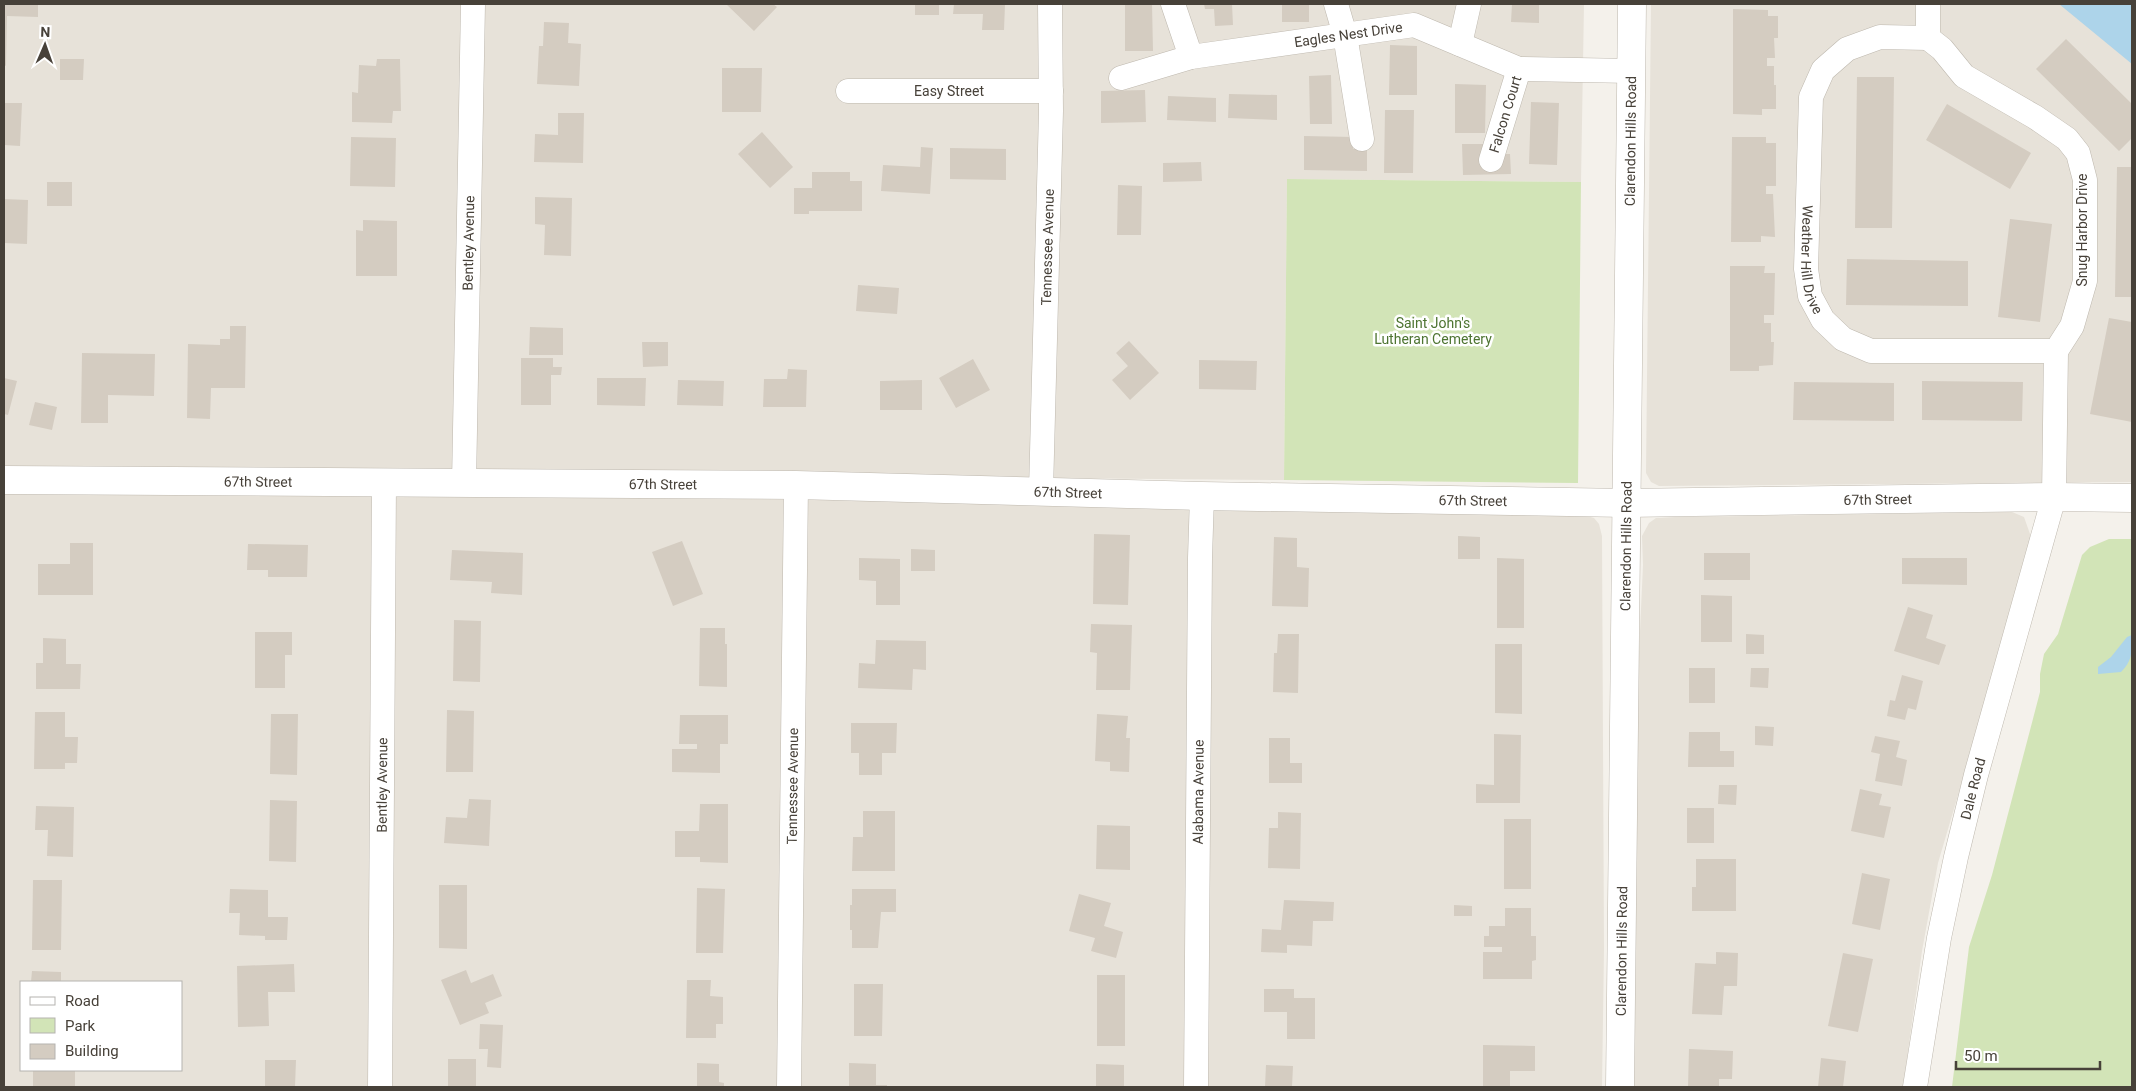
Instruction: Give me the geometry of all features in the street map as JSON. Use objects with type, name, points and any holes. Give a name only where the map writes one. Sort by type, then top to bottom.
[{"type":"street","name":"Bentley Avenue","points":[[464,483],[473,4]]},
{"type":"street","name":"Tennessee Avenue","points":[[1041,491],[1051,91],[1050,4]]},
{"type":"street","points":[[1173,4],[1191,57]]},
{"type":"street","points":[[1336,4],[1345,35],[1362,139]]},
{"type":"street","points":[[1460,44],[1469,4]]},
{"type":"street","name":"Clarendon Hills Road","points":[[1620,1087],[1632,4]]},
{"type":"street","points":[[1928,4],[1928,38]]},
{"type":"street","name":"Eagles Nest Drive","points":[[1121,78],[1191,57],[1414,25],[1519,68],[1631,71]]},
{"type":"street","name":"Weather Hill Drive","points":[[1928,38],[1880,37],[1847,49],[1823,70],[1811,97],[1809,128],[1806,269],[1810,296],[1823,320],[1843,340],[1871,351],[2056,351]]},
{"type":"street","name":"Snug Harbor Drive","points":[[1928,38],[1942,49],[1964,76],[2035,117],[2067,139],[2078,153],[2085,180],[2085,280],[2072,326],[2056,351]]},
{"type":"street","name":"Falcon Court","points":[[1491,160],[1519,68]]},
{"type":"street","name":"Easy Street","points":[[848,91],[1051,91]]},
{"type":"street","points":[[2054,497],[2056,351]]},
{"type":"street","name":"67th Street","points":[[4,480],[796,485],[1202,496],[1626,503],[2054,497],[2132,498]]},
{"type":"street","name":"Bentley Avenue","points":[[380,1087],[384,483]]},
{"type":"street","name":"Tennessee Avenue","points":[[789,1087],[796,485]]},
{"type":"street","name":"Alabama Avenue","points":[[1196,1087],[1202,496]]},
{"type":"street","name":"Dale Road","points":[[1915,1087],[1936,956],[1956,857],[1980,758],[2054,497]]},
{"type":"shaded area","points":[[4,4],[1584,4],[1581,182],[1287,179],[1284,480],[4,469]]},
{"type":"shaded area","points":[[1651,4],[2132,4],[2132,482],[1659,486],[1651,482],[1646,473]]},
{"type":"shaded area","points":[[4,490],[1063,503],[1584,515],[1594,518],[1599,524],[1602,536],[1604,949],[1602,1087],[4,1087]]},
{"type":"shaded area","points":[[2012,512],[2024,517],[2030,534],[2030,551],[1938,863],[1922,951],[1903,1087],[1630,1087],[1633,786],[1643,565],[1642,536],[1649,523],[1656,518],[1675,517]]},
{"type":"green space","name":"Saint John's Lutheran Cemetery","points":[[1287,179],[1581,182],[1578,483],[1284,480]]},
{"type":"green space","points":[[2109,539],[2132,539],[2132,1087],[1952,1087],[1969,947],[1992,875],[2040,692],[2040,674],[2044,654],[2058,634],[2082,555],[2090,547]]},
{"type":"water","points":[[2059,4],[2132,4],[2132,64]]},
{"type":"water","points":[[2132,635],[2131,655],[2125,668],[2121,672],[2098,674],[2098,667],[2111,657],[2127,637]]},
{"type":"building","points":[[4,4],[38,4],[38,17],[7,16],[6,66],[4,65]]},
{"type":"building","points":[[726,4],[773,4],[777,7],[754,31]]},
{"type":"building","points":[[915,4],[939,4],[939,15],[915,15]]},
{"type":"building","points":[[954,4],[1005,4],[1004,30],[982,30],[983,14],[953,14]]},
{"type":"building","points":[[1125,4],[1152,4],[1153,51],[1125,51]]},
{"type":"building","points":[[1204,4],[1232,4],[1233,25],[1215,26],[1214,9],[1205,9]]},
{"type":"building","points":[[1282,4],[1309,4],[1309,22],[1282,22]]},
{"type":"building","points":[[1512,4],[1539,4],[1539,23],[1511,22]]},
{"type":"building","points":[[1733,9],[1768,10],[1768,16],[1778,16],[1778,38],[1774,38],[1775,58],[1767,58],[1767,66],[1774,66],[1776,109],[1762,109],[1762,115],[1733,114]]},
{"type":"building","points":[[544,22],[569,23],[568,43],[581,44],[579,86],[537,84],[539,46],[543,46]]},
{"type":"building","points":[[2066,39],[2132,104],[2132,138],[2119,151],[2036,69]]},
{"type":"building","points":[[1390,45],[1417,46],[1417,95],[1389,95]]},
{"type":"building","points":[[60,59],[84,59],[83,80],[60,80]]},
{"type":"building","points":[[377,59],[400,59],[401,111],[393,111],[392,123],[352,122],[352,92],[358,93],[359,65],[376,66]]},
{"type":"building","points":[[722,68],[762,68],[761,112],[722,112]]},
{"type":"building","points":[[1331,75],[1332,124],[1310,124],[1309,76]]},
{"type":"building","points":[[1857,77],[1894,77],[1892,228],[1855,228]]},
{"type":"building","points":[[1455,84],[1486,85],[1485,133],[1455,133]]},
{"type":"building","points":[[1145,90],[1146,122],[1101,123],[1101,91]]},
{"type":"building","points":[[1229,94],[1277,95],[1277,120],[1228,118]]},
{"type":"building","points":[[1168,96],[1216,98],[1216,122],[1167,120]]},
{"type":"building","points":[[1531,102],[1559,103],[1557,165],[1529,164]]},
{"type":"building","points":[[4,103],[22,103],[20,146],[4,145]]},
{"type":"building","points":[[1947,104],[2031,153],[2010,189],[1926,140]]},
{"type":"building","points":[[1385,110],[1414,110],[1413,173],[1384,173]]},
{"type":"building","points":[[558,113],[584,113],[583,163],[534,162],[535,134],[558,135]]},
{"type":"building","points":[[762,132],[793,167],[770,188],[738,154]]},
{"type":"building","points":[[1304,136],[1354,137],[1353,149],[1367,149],[1367,171],[1304,170]]},
{"type":"building","points":[[351,137],[396,138],[395,187],[350,186]]},
{"type":"building","points":[[1732,137],[1766,137],[1766,143],[1776,143],[1776,186],[1766,186],[1766,194],[1773,194],[1775,237],[1761,236],[1761,242],[1731,242]]},
{"type":"building","points":[[1462,144],[1501,144],[1501,154],[1510,154],[1511,174],[1463,175]]},
{"type":"building","points":[[921,147],[933,148],[930,194],[881,191],[883,165],[920,167]]},
{"type":"building","points":[[950,148],[1006,149],[1006,180],[950,179]]},
{"type":"building","points":[[1201,162],[1202,181],[1163,182],[1163,163]]},
{"type":"building","points":[[2117,167],[2132,167],[2132,297],[2115,297]]},
{"type":"building","points":[[812,172],[850,172],[850,181],[862,181],[862,211],[809,211],[809,214],[794,214],[794,188],[812,188]]},
{"type":"building","points":[[47,182],[72,182],[72,206],[47,206]]},
{"type":"building","points":[[1118,185],[1142,186],[1141,235],[1117,235]]},
{"type":"building","points":[[535,197],[572,198],[571,256],[544,255],[545,225],[535,224]]},
{"type":"building","points":[[4,199],[28,200],[27,244],[4,243]]},
{"type":"building","points":[[2010,219],[2052,224],[2040,322],[1998,317]]},
{"type":"building","points":[[363,220],[397,221],[397,276],[356,276],[356,230],[363,231]]},
{"type":"building","points":[[1847,259],[1968,261],[1968,306],[1846,305]]},
{"type":"building","points":[[1730,266],[1765,266],[1764,273],[1775,273],[1774,315],[1764,315],[1764,323],[1771,323],[1771,342],[1774,342],[1773,365],[1759,366],[1759,371],[1730,371]]},
{"type":"building","points":[[858,285],[899,288],[897,314],[856,311]]},
{"type":"building","points":[[2109,318],[2132,322],[2132,422],[2090,414]]},
{"type":"building","points":[[230,326],[246,326],[245,388],[211,388],[210,419],[187,418],[188,344],[220,345],[220,339],[230,339]]},
{"type":"building","points":[[530,327],[563,328],[563,355],[529,355]]},
{"type":"building","points":[[1129,341],[1159,373],[1130,400],[1112,380],[1128,366],[1116,353]]},
{"type":"building","points":[[642,342],[668,342],[668,366],[643,367]]},
{"type":"building","points":[[82,353],[155,354],[154,396],[108,395],[108,423],[81,423]]},
{"type":"building","points":[[521,358],[553,358],[553,367],[562,367],[561,375],[551,375],[551,405],[521,405]]},
{"type":"building","points":[[973,359],[990,390],[956,408],[939,378]]},
{"type":"building","points":[[1199,360],[1257,361],[1256,390],[1199,389]]},
{"type":"building","points":[[788,369],[807,370],[806,407],[763,407],[764,379],[787,379]]},
{"type":"building","points":[[4,378],[17,381],[8,415],[4,414]]},
{"type":"building","points":[[597,378],[646,378],[645,406],[597,405]]},
{"type":"building","points":[[678,380],[724,381],[723,406],[677,405]]},
{"type":"building","points":[[922,380],[922,410],[880,410],[880,381]]},
{"type":"building","points":[[1922,381],[2023,382],[2022,421],[1922,420]]},
{"type":"building","points":[[1794,382],[1894,383],[1894,421],[1793,420]]},
{"type":"building","points":[[35,402],[57,407],[52,430],[29,425]]},
{"type":"building","points":[[1094,534],[1130,535],[1128,605],[1093,604]]},
{"type":"building","points":[[1458,536],[1480,537],[1480,559],[1458,559]]},
{"type":"building","points":[[1274,537],[1297,538],[1297,567],[1309,568],[1308,607],[1272,606]]},
{"type":"building","points":[[682,541],[703,594],[673,606],[652,552]]},
{"type":"building","points":[[70,543],[93,543],[93,595],[38,595],[38,564],[70,564]]},
{"type":"building","points":[[248,544],[308,545],[307,577],[268,577],[268,570],[247,570]]},
{"type":"building","points":[[911,549],[935,550],[935,571],[911,571]]},
{"type":"building","points":[[452,550],[523,553],[522,595],[491,593],[492,582],[450,580]]},
{"type":"building","points":[[1704,553],[1750,553],[1750,580],[1704,580]]},
{"type":"building","points":[[859,558],[900,559],[900,605],[876,605],[876,581],[859,580]]},
{"type":"building","points":[[1497,558],[1524,559],[1524,628],[1497,628]]},
{"type":"building","points":[[1902,558],[1967,558],[1967,585],[1902,584]]},
{"type":"building","points":[[1701,595],[1732,596],[1732,642],[1701,642]]},
{"type":"building","points":[[1908,607],[1933,615],[1926,638],[1946,645],[1939,665],[1894,651]]},
{"type":"building","points":[[454,620],[481,621],[480,682],[453,681]]},
{"type":"building","points":[[1091,624],[1132,625],[1130,690],[1096,690],[1097,653],[1090,652]]},
{"type":"building","points":[[700,628],[725,628],[727,687],[699,686]]},
{"type":"building","points":[[255,632],[292,632],[292,655],[285,655],[285,688],[255,688]]},
{"type":"building","points":[[1278,634],[1299,634],[1298,693],[1273,692],[1274,653],[1277,653]]},
{"type":"building","points":[[1746,634],[1764,635],[1764,654],[1746,654]]},
{"type":"building","points":[[43,638],[66,639],[66,664],[81,664],[80,689],[36,689],[36,663],[43,663]]},
{"type":"building","points":[[876,640],[926,641],[926,670],[913,669],[912,690],[858,688],[859,663],[875,664]]},
{"type":"building","points":[[1495,644],[1522,644],[1522,714],[1495,713]]},
{"type":"building","points":[[1689,668],[1715,668],[1715,703],[1689,703]]},
{"type":"building","points":[[1751,668],[1769,668],[1768,688],[1750,687]]},
{"type":"building","points":[[1902,675],[1923,681],[1916,710],[1908,708],[1905,720],[1887,716],[1890,700],[1895,701]]},
{"type":"building","points":[[447,710],[474,711],[473,772],[446,772]]},
{"type":"building","points":[[35,712],[65,712],[65,737],[78,737],[77,763],[65,763],[65,769],[34,769]]},
{"type":"building","points":[[271,714],[298,714],[297,775],[270,774]]},
{"type":"building","points":[[1097,714],[1128,716],[1126,738],[1130,738],[1129,772],[1110,771],[1110,762],[1095,761]]},
{"type":"building","points":[[680,715],[728,715],[728,744],[720,744],[720,773],[672,772],[672,749],[697,749],[697,744],[679,744]]},
{"type":"building","points":[[851,723],[897,723],[896,753],[882,753],[882,775],[859,775],[859,753],[851,753]]},
{"type":"building","points":[[1755,726],[1774,727],[1773,746],[1755,745]]},
{"type":"building","points":[[1689,732],[1720,732],[1720,751],[1734,751],[1734,767],[1688,767]]},
{"type":"building","points":[[1494,734],[1521,735],[1520,803],[1476,803],[1476,784],[1494,785]]},
{"type":"building","points":[[1875,736],[1900,741],[1896,757],[1907,760],[1902,786],[1875,781],[1880,754],[1871,752]]},
{"type":"building","points":[[1269,738],[1290,738],[1290,763],[1302,763],[1302,783],[1269,783]]},
{"type":"building","points":[[1719,785],[1737,785],[1736,805],[1718,804]]},
{"type":"building","points":[[1860,789],[1882,794],[1879,805],[1891,807],[1884,838],[1851,831]]},
{"type":"building","points":[[469,799],[491,800],[489,846],[444,843],[446,817],[467,818]]},
{"type":"building","points":[[270,800],[297,801],[296,862],[269,861]]},
{"type":"building","points":[[700,804],[728,804],[728,863],[700,862],[700,857],[675,857],[675,831],[699,831]]},
{"type":"building","points":[[36,806],[74,807],[73,857],[47,856],[48,830],[35,830]]},
{"type":"building","points":[[1687,808],[1714,808],[1714,843],[1687,843]]},
{"type":"building","points":[[863,811],[895,811],[895,871],[852,871],[853,837],[863,837]]},
{"type":"building","points":[[1278,812],[1301,813],[1300,869],[1268,868],[1269,828],[1278,828]]},
{"type":"building","points":[[1504,819],[1531,819],[1531,889],[1504,889]]},
{"type":"building","points":[[1097,825],[1130,826],[1130,870],[1096,869]]},
{"type":"building","points":[[1696,859],[1736,859],[1736,911],[1692,911],[1692,887],[1696,887]]},
{"type":"building","points":[[1862,873],[1890,879],[1880,930],[1852,924]]},
{"type":"building","points":[[33,880],[62,880],[61,950],[32,950]]},
{"type":"building","points":[[439,885],[467,885],[467,949],[439,948]]},
{"type":"building","points":[[697,888],[725,889],[723,953],[696,953]]},
{"type":"building","points":[[230,889],[268,890],[268,917],[288,917],[287,940],[265,940],[265,936],[239,935],[240,913],[229,913]]},
{"type":"building","points":[[852,889],[896,889],[896,912],[881,912],[878,948],[852,948],[850,905],[852,905]]},
{"type":"building","points":[[1079,894],[1111,903],[1104,926],[1123,932],[1116,958],[1091,951],[1095,938],[1069,931]]},
{"type":"building","points":[[1284,900],[1334,902],[1333,921],[1313,921],[1312,946],[1287,945],[1287,953],[1261,952],[1262,929],[1281,930]]},
{"type":"building","points":[[1454,905],[1472,906],[1472,916],[1454,916]]},
{"type":"building","points":[[1505,908],[1531,908],[1531,936],[1536,936],[1536,960],[1532,961],[1532,979],[1483,979],[1483,952],[1502,952],[1502,947],[1484,947],[1484,936],[1489,936],[1489,926],[1505,926]]},
{"type":"building","points":[[1716,952],[1738,953],[1737,986],[1724,986],[1722,1015],[1692,1014],[1695,963],[1716,964]]},
{"type":"building","points":[[1843,953],[1873,959],[1858,1032],[1828,1026]]},
{"type":"building","points":[[294,964],[295,992],[268,992],[269,1026],[238,1027],[237,966]]},
{"type":"building","points":[[466,970],[471,983],[493,974],[502,996],[485,1003],[489,1013],[460,1025],[441,980]]},
{"type":"building","points":[[32,971],[61,972],[61,981],[31,981]]},
{"type":"building","points":[[1097,975],[1125,975],[1125,1046],[1097,1046]]},
{"type":"building","points":[[687,980],[711,980],[710,996],[723,997],[723,1024],[716,1024],[716,1038],[686,1038]]},
{"type":"building","points":[[854,984],[883,984],[882,1036],[854,1036]]},
{"type":"building","points":[[1264,989],[1294,989],[1294,998],[1315,998],[1315,1039],[1287,1039],[1287,1012],[1264,1012]]},
{"type":"building","points":[[480,1024],[503,1025],[501,1068],[487,1067],[488,1049],[479,1049]]},
{"type":"building","points":[[1483,1045],[1535,1046],[1535,1071],[1510,1071],[1510,1087],[1483,1087]]},
{"type":"building","points":[[1689,1049],[1733,1051],[1732,1079],[1719,1079],[1719,1087],[1688,1087]]},
{"type":"building","points":[[1821,1058],[1846,1061],[1843,1087],[1818,1087]]},
{"type":"building","points":[[448,1059],[476,1059],[476,1087],[448,1087]]},
{"type":"building","points":[[265,1060],[296,1060],[295,1087],[265,1087]]},
{"type":"building","points":[[697,1063],[719,1064],[719,1082],[724,1083],[724,1087],[697,1087]]},
{"type":"building","points":[[849,1063],[876,1064],[876,1085],[887,1085],[887,1087],[849,1087]]},
{"type":"building","points":[[1096,1064],[1124,1065],[1124,1087],[1096,1087]]},
{"type":"building","points":[[1266,1065],[1293,1066],[1292,1087],[1265,1087]]},
{"type":"building","points":[[33,1071],[75,1071],[75,1087],[33,1087]]}]
